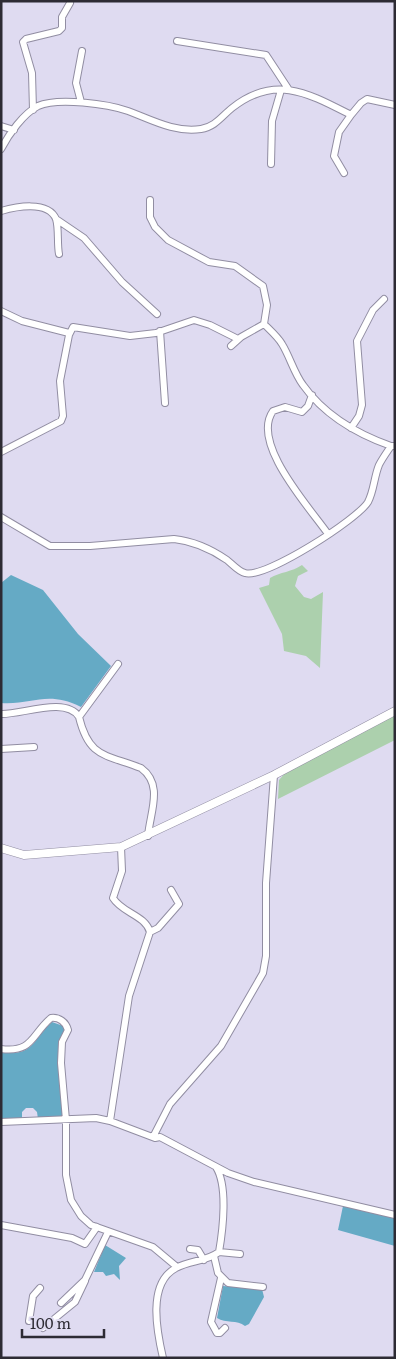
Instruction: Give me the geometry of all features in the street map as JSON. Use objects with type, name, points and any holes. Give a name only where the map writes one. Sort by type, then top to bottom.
[{"type":"street","points":[[33,110],[32,73],[23,42],[26,39],[59,31],[62,28],[62,17],[70,3]]},
{"type":"street","points":[[177,41],[266,55],[289,90]]},
{"type":"street","points":[[80,102],[76,83],[82,50]]},
{"type":"street","points":[[1,149],[24,117],[39,106],[80,102],[128,111],[164,126],[202,129],[216,124],[245,98],[265,90],[289,90],[302,93],[351,115]]},
{"type":"street","points":[[271,164],[272,121],[281,90]]},
{"type":"street","points":[[344,173],[334,156],[338,132],[361,103],[367,99],[395,104]]},
{"type":"street","points":[[1,126],[14,130]]},
{"type":"street","points":[[150,200],[150,216],[156,227],[168,240],[209,262],[235,266],[263,286],[268,305],[264,324],[238,339],[230,346]]},
{"type":"street","points":[[1,211],[17,207],[38,207],[50,212],[84,238],[122,282],[157,314]]},
{"type":"street","points":[[56,218],[58,254]]},
{"type":"street","points":[[351,428],[359,416],[362,405],[358,341],[373,310],[384,300]]},
{"type":"street","points":[[1,311],[22,321],[69,334]]},
{"type":"street","points":[[1,452],[61,421],[63,416],[60,381],[69,334],[73,327],[78,326],[125,336],[160,331],[194,320],[210,325],[238,339]]},
{"type":"street","points":[[1,517],[50,546],[99,545],[174,539],[187,541],[226,559],[245,573],[266,571],[295,556],[354,517],[368,501],[379,465],[393,446],[364,436],[334,417],[303,385],[282,342],[264,324]]},
{"type":"street","points":[[160,331],[165,403]]},
{"type":"street","points":[[312,395],[308,406],[302,412],[285,408],[273,411],[268,420],[268,433],[278,464],[328,534]]},
{"type":"street","points":[[79,717],[118,664]]},
{"type":"street","points":[[1,714],[52,707],[71,710],[79,717],[85,739],[94,750],[141,768],[148,773],[156,795],[148,836]]},
{"type":"street","points":[[1,848],[24,855],[121,847],[274,776],[395,711]]},
{"type":"street","points":[[1,749],[34,747]]},
{"type":"street","points":[[153,1137],[170,1104],[221,1046],[262,973],[266,956],[266,883],[274,776]]},
{"type":"street","points":[[121,847],[122,872],[114,898],[124,909],[144,922],[150,932]]},
{"type":"street","points":[[110,1121],[129,996],[150,932],[158,928],[179,904],[171,890]]},
{"type":"street","points":[[1,1049],[19,1050],[51,1018],[57,1018],[64,1023],[68,1030],[62,1042],[61,1063],[69,1193],[81,1216],[97,1227],[153,1247],[177,1267]]},
{"type":"street","points":[[1,1122],[86,1118],[110,1121],[153,1137],[160,1137],[215,1166],[254,1182],[395,1214]]},
{"type":"street","points":[[215,1166],[221,1175],[223,1190],[217,1254],[214,1266],[222,1278],[233,1284],[263,1286]]},
{"type":"street","points":[[1,1225],[72,1238],[85,1244],[97,1227]]},
{"type":"street","points":[[42,1328],[75,1302],[108,1232]]},
{"type":"street","points":[[190,1249],[198,1250],[204,1260]]},
{"type":"street","points":[[163,1358],[157,1304],[160,1288],[169,1272],[177,1267],[204,1260],[217,1254],[240,1254]]},
{"type":"street","points":[[222,1278],[211,1322],[217,1333],[220,1333],[224,1328]]},
{"type":"street","points":[[61,1303],[85,1280]]},
{"type":"street","points":[[29,1321],[33,1296],[40,1288]]},
{"type":"green space","points":[[302,565],[308,571],[298,576],[295,586],[304,597],[311,599],[323,592],[320,668],[306,656],[284,651],[282,634],[259,588],[269,585],[270,578]]},
{"type":"green space","points":[[395,715],[395,740],[278,799],[279,780],[287,771]]},
{"type":"water","points":[[11,575],[43,590],[78,634],[111,666],[81,707],[59,699],[1,703],[1,583]]},
{"type":"water","points":[[52,1022],[66,1027],[61,1042],[63,1119],[38,1119],[37,1112],[33,1108],[26,1108],[22,1112],[22,1120],[1,1119],[1,1052],[12,1053],[26,1049],[31,1046]]},
{"type":"water","points":[[343,1206],[395,1218],[395,1246],[338,1230]]},
{"type":"water","points":[[105,1245],[126,1258],[119,1266],[120,1280],[114,1274],[106,1276],[103,1272],[94,1272]]},
{"type":"water","points":[[223,1286],[262,1289],[264,1297],[249,1324],[245,1326],[217,1318]]}]
